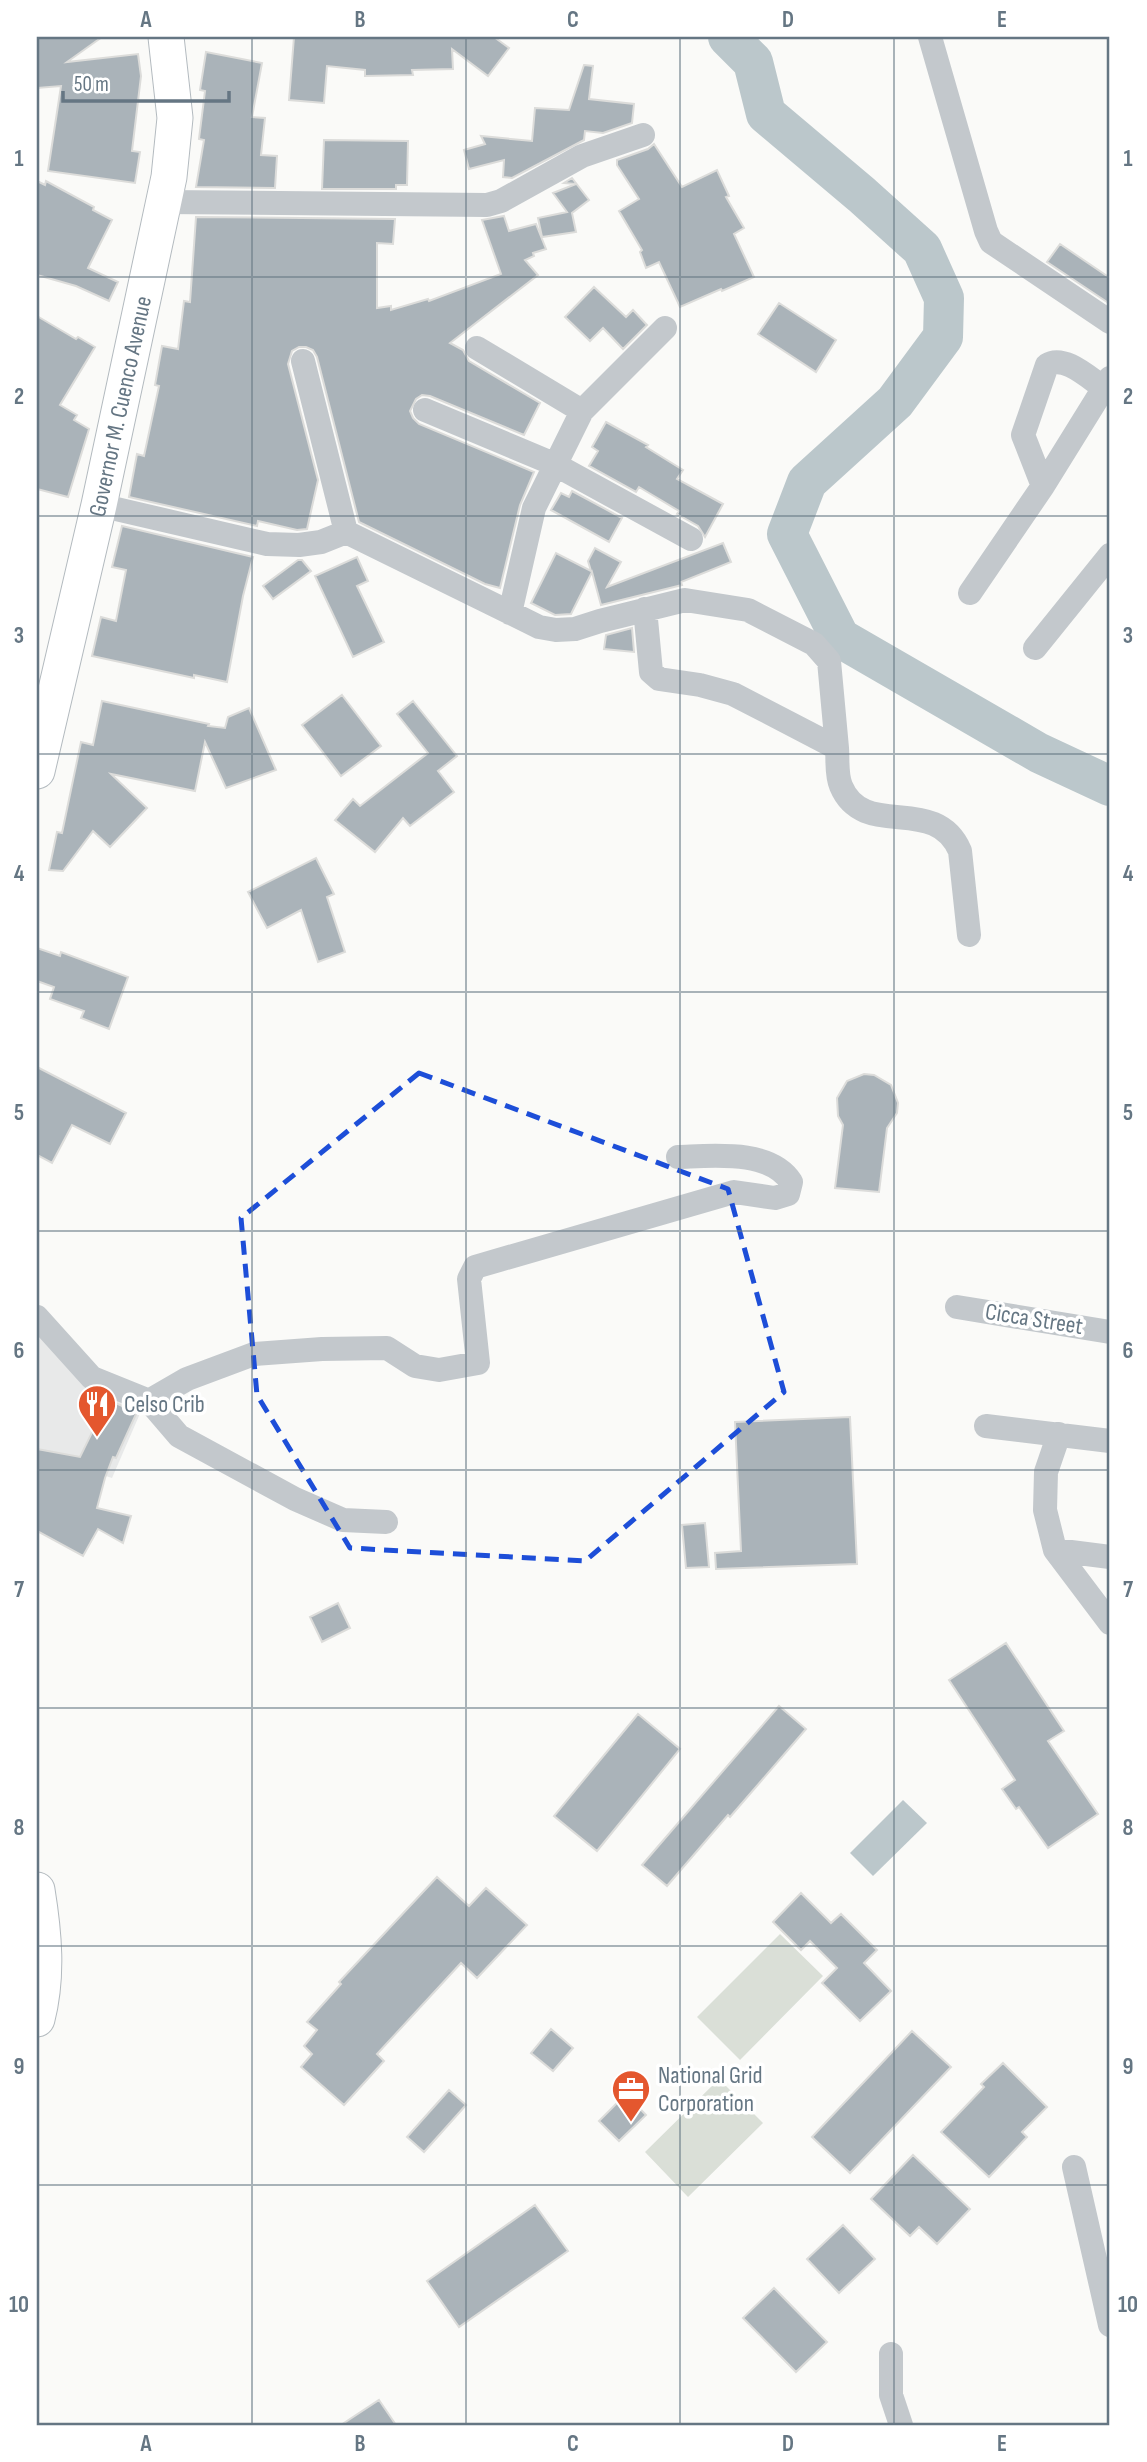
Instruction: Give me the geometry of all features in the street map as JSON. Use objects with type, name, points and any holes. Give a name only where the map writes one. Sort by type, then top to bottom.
[{"type":"main road","name":"Governor M. Cuenco Avenue","points":[[37,771],[99,505],[163,202],[175,118],[166,37]]},
{"type":"main road","points":[[37,1890],[44,1934],[43,1993],[37,2019]]},
{"type":"street","points":[[930,37],[990,242],[1110,322]]},
{"type":"street","points":[[163,202],[487,205],[501,201],[582,156],[643,135]]},
{"type":"street","points":[[510,613],[534,508],[582,411],[665,328]]},
{"type":"street","points":[[478,348],[582,411]]},
{"type":"street","points":[[303,361],[346,532]]},
{"type":"street","points":[[970,593],[1043,486],[1107,383],[1064,362],[1053,361],[1047,365],[1023,435],[1043,486]]},
{"type":"street","points":[[425,410],[554,464],[691,538]]},
{"type":"street","points":[[99,505],[267,544],[310,544],[346,532],[539,627],[575,629],[685,600],[739,607],[814,644],[829,661],[841,786],[850,799],[866,811],[879,816],[935,823],[955,840],[960,851],[969,935]]},
{"type":"street","points":[[1035,648],[1110,555]]},
{"type":"street","points":[[645,609],[651,672],[654,676],[733,694],[837,748]]},
{"type":"street","points":[[149,1401],[187,1379],[254,1354],[387,1348],[415,1366],[439,1370],[478,1363],[469,1279],[475,1267],[734,1192],[775,1198],[788,1194],[791,1182],[776,1166],[736,1155],[678,1157]]},
{"type":"street","name":"Cicca Street","points":[[957,1307],[1110,1332]]},
{"type":"street","points":[[37,1317],[92,1378],[149,1401],[179,1436],[295,1499],[342,1520],[386,1522]]},
{"type":"street","points":[[986,1426],[1110,1441]]},
{"type":"street","points":[[1059,1434],[1046,1472],[1045,1510],[1055,1550],[1110,1623]]},
{"type":"street","points":[[1055,1550],[1110,1557]]},
{"type":"street","points":[[1074,2167],[1108,2309]]},
{"type":"street","points":[[891,2354],[891,2395],[901,2425]]},
{"type":"highlighted area","points":[[419,1073],[728,1189],[784,1392],[585,1561],[350,1548],[257,1395],[241,1218]]},
{"type":"shaded area","points":[[37,1320],[66,1356],[145,1402],[112,1478],[76,1466],[70,1489],[37,1482],[41,1454],[37,1453]]},
{"type":"shaded area","points":[[903,1800],[927,1823],[873,1876],[850,1853]]},
{"type":"shaded area","points":[[780,1934],[823,1976],[740,2060],[697,2017]]},
{"type":"shaded area","points":[[719,2079],[763,2123],[688,2197],[645,2152]]},
{"type":"building","points":[[37,37],[102,37],[67,62],[138,54],[141,76],[132,151],[140,152],[135,183],[48,171],[61,86],[37,88]]},
{"type":"building","points":[[294,37],[494,37],[509,48],[488,76],[452,49],[453,69],[412,70],[413,75],[365,76],[365,70],[327,66],[324,103],[289,100]]},
{"type":"building","points":[[206,52],[262,63],[252,117],[265,118],[261,155],[277,156],[275,188],[196,187],[204,140],[199,139],[205,91],[200,90]]},
{"type":"building","points":[[584,65],[593,66],[589,99],[634,104],[632,123],[603,133],[585,131],[584,140],[512,178],[503,177],[504,160],[469,169],[464,150],[485,144],[481,136],[532,141],[535,108],[569,110]]},
{"type":"building","points":[[324,140],[408,141],[407,185],[396,185],[396,189],[322,189]]},
{"type":"building","points":[[654,144],[682,187],[717,170],[729,196],[726,197],[744,228],[734,234],[754,277],[680,307],[659,262],[646,268],[640,252],[642,250],[619,211],[639,199],[617,165],[617,160],[648,149]]},
{"type":"building","points":[[572,178],[589,200],[572,213],[576,232],[542,237],[538,218],[567,212],[553,193],[576,184],[564,183]]},
{"type":"building","points":[[37,181],[45,185],[46,181],[112,220],[88,268],[118,282],[109,301],[76,286],[37,275]]},
{"type":"building","points":[[504,216],[509,231],[536,224],[546,249],[533,253],[534,256],[525,260],[538,275],[450,343],[463,350],[469,361],[540,403],[524,435],[430,396],[422,395],[416,399],[410,411],[419,424],[534,472],[520,505],[500,588],[485,584],[359,522],[317,357],[313,350],[306,347],[292,351],[288,364],[318,480],[307,529],[297,530],[258,521],[257,526],[129,497],[137,454],[144,456],[159,386],[155,385],[162,346],[178,349],[184,301],[190,302],[196,217],[395,219],[393,244],[377,243],[377,308],[391,306],[391,310],[428,299],[429,301],[501,274],[482,220]]},
{"type":"building","points":[[1060,244],[1110,278],[1110,304],[1047,262]]},
{"type":"building","points":[[594,287],[626,317],[633,310],[647,325],[623,349],[603,328],[590,341],[565,317]]},
{"type":"building","points":[[779,303],[836,340],[816,372],[758,334]]},
{"type":"building","points":[[37,316],[95,347],[60,405],[77,415],[74,420],[89,429],[68,497],[37,489]]},
{"type":"building","points":[[606,422],[648,445],[646,447],[683,470],[677,479],[723,504],[705,537],[698,526],[677,514],[679,511],[639,487],[636,492],[589,466],[598,451],[592,447]]},
{"type":"building","points":[[572,491],[622,518],[609,542],[551,510],[561,493],[569,497]]},
{"type":"building","points":[[122,526],[253,557],[227,682],[194,675],[194,678],[92,656],[101,617],[116,621],[126,570],[112,567]]},
{"type":"building","points":[[723,543],[731,562],[681,582],[682,585],[601,605],[592,572],[571,614],[555,615],[531,603],[556,553],[591,571],[588,561],[595,548],[621,562],[607,587]]},
{"type":"building","points":[[357,557],[368,581],[357,586],[384,642],[353,657],[315,576]]},
{"type":"building","points":[[298,560],[302,560],[311,571],[273,599],[263,586]]},
{"type":"building","points":[[632,628],[634,652],[604,649],[606,635]]},
{"type":"building","points":[[342,695],[381,746],[341,776],[302,725]]},
{"type":"building","points":[[102,701],[225,728],[228,717],[249,708],[276,770],[226,788],[205,742],[195,791],[111,774],[147,808],[110,847],[93,831],[63,871],[49,870],[57,832],[62,833],[81,742],[93,745]]},
{"type":"building","points":[[413,701],[457,756],[438,771],[454,792],[410,826],[403,818],[375,852],[335,820],[353,799],[360,806],[428,753],[397,714]]},
{"type":"building","points":[[316,858],[334,894],[327,897],[345,952],[318,962],[301,910],[267,928],[248,892]]},
{"type":"building","points":[[37,948],[60,956],[61,952],[128,977],[109,1029],[81,1018],[84,1011],[50,999],[54,987],[37,981]]},
{"type":"building","points":[[37,1067],[126,1113],[110,1144],[72,1125],[52,1163],[37,1155]]},
{"type":"building","points":[[864,1074],[874,1075],[891,1085],[898,1103],[897,1113],[887,1128],[879,1192],[835,1188],[843,1125],[838,1116],[837,1098],[847,1081]]},
{"type":"building","points":[[108,1400],[137,1412],[116,1458],[113,1457],[97,1508],[131,1516],[123,1543],[98,1529],[83,1556],[37,1531],[37,1449],[80,1457]]},
{"type":"building","points":[[850,1417],[857,1564],[716,1569],[715,1553],[741,1551],[735,1422]]},
{"type":"building","points":[[705,1523],[709,1567],[686,1568],[682,1525]]},
{"type":"building","points":[[338,1603],[350,1628],[322,1642],[310,1617]]},
{"type":"building","points":[[1006,1643],[1064,1731],[1048,1741],[1098,1814],[1048,1848],[1019,1807],[1016,1809],[1002,1789],[1015,1780],[949,1680]]},
{"type":"building","points":[[779,1706],[806,1729],[667,1886],[642,1865]]},
{"type":"building","points":[[638,1714],[680,1749],[597,1851],[554,1816]]},
{"type":"building","points":[[437,1877],[469,1906],[486,1888],[527,1925],[477,1978],[461,1963],[377,2054],[384,2061],[344,2105],[301,2067],[312,2054],[304,2046],[317,2030],[307,2022],[341,1984],[339,1982]]},
{"type":"building","points":[[801,1893],[831,1923],[841,1914],[877,1950],[864,1963],[891,1991],[860,2021],[822,1983],[837,1968],[810,1941],[801,1950],[773,1922]]},
{"type":"building","points":[[551,2029],[573,2048],[553,2071],[531,2053]]},
{"type":"building","points":[[912,2031],[951,2067],[850,2173],[812,2137]]},
{"type":"building","points":[[1003,2063],[1047,2107],[1022,2132],[1027,2137],[989,2177],[941,2132],[984,2087],[981,2084]]},
{"type":"building","points":[[449,2090],[466,2105],[424,2152],[407,2137]]},
{"type":"building","points":[[626,2094],[646,2115],[619,2141],[599,2121]]},
{"type":"building","points":[[913,2155],[970,2209],[937,2244],[919,2227],[910,2236],[871,2199]]},
{"type":"building","points":[[535,2205],[568,2251],[459,2327],[427,2281]]},
{"type":"building","points":[[843,2225],[875,2259],[839,2293],[807,2259]]},
{"type":"building","points":[[774,2288],[827,2342],[796,2372],[743,2318]]},
{"type":"building","points":[[379,2400],[396,2425],[341,2425]]},
{"type":"waterway","points":[[728,37],[753,62],[766,114],[922,249],[944,298],[943,337],[895,402],[807,482],[787,534],[840,638],[1039,753],[1110,786]]},
{"type":"place","name":"Celso Crib","points":[[97,1438]]},
{"type":"place","name":"National Grid Corporation","points":[[631,2123]]}]
